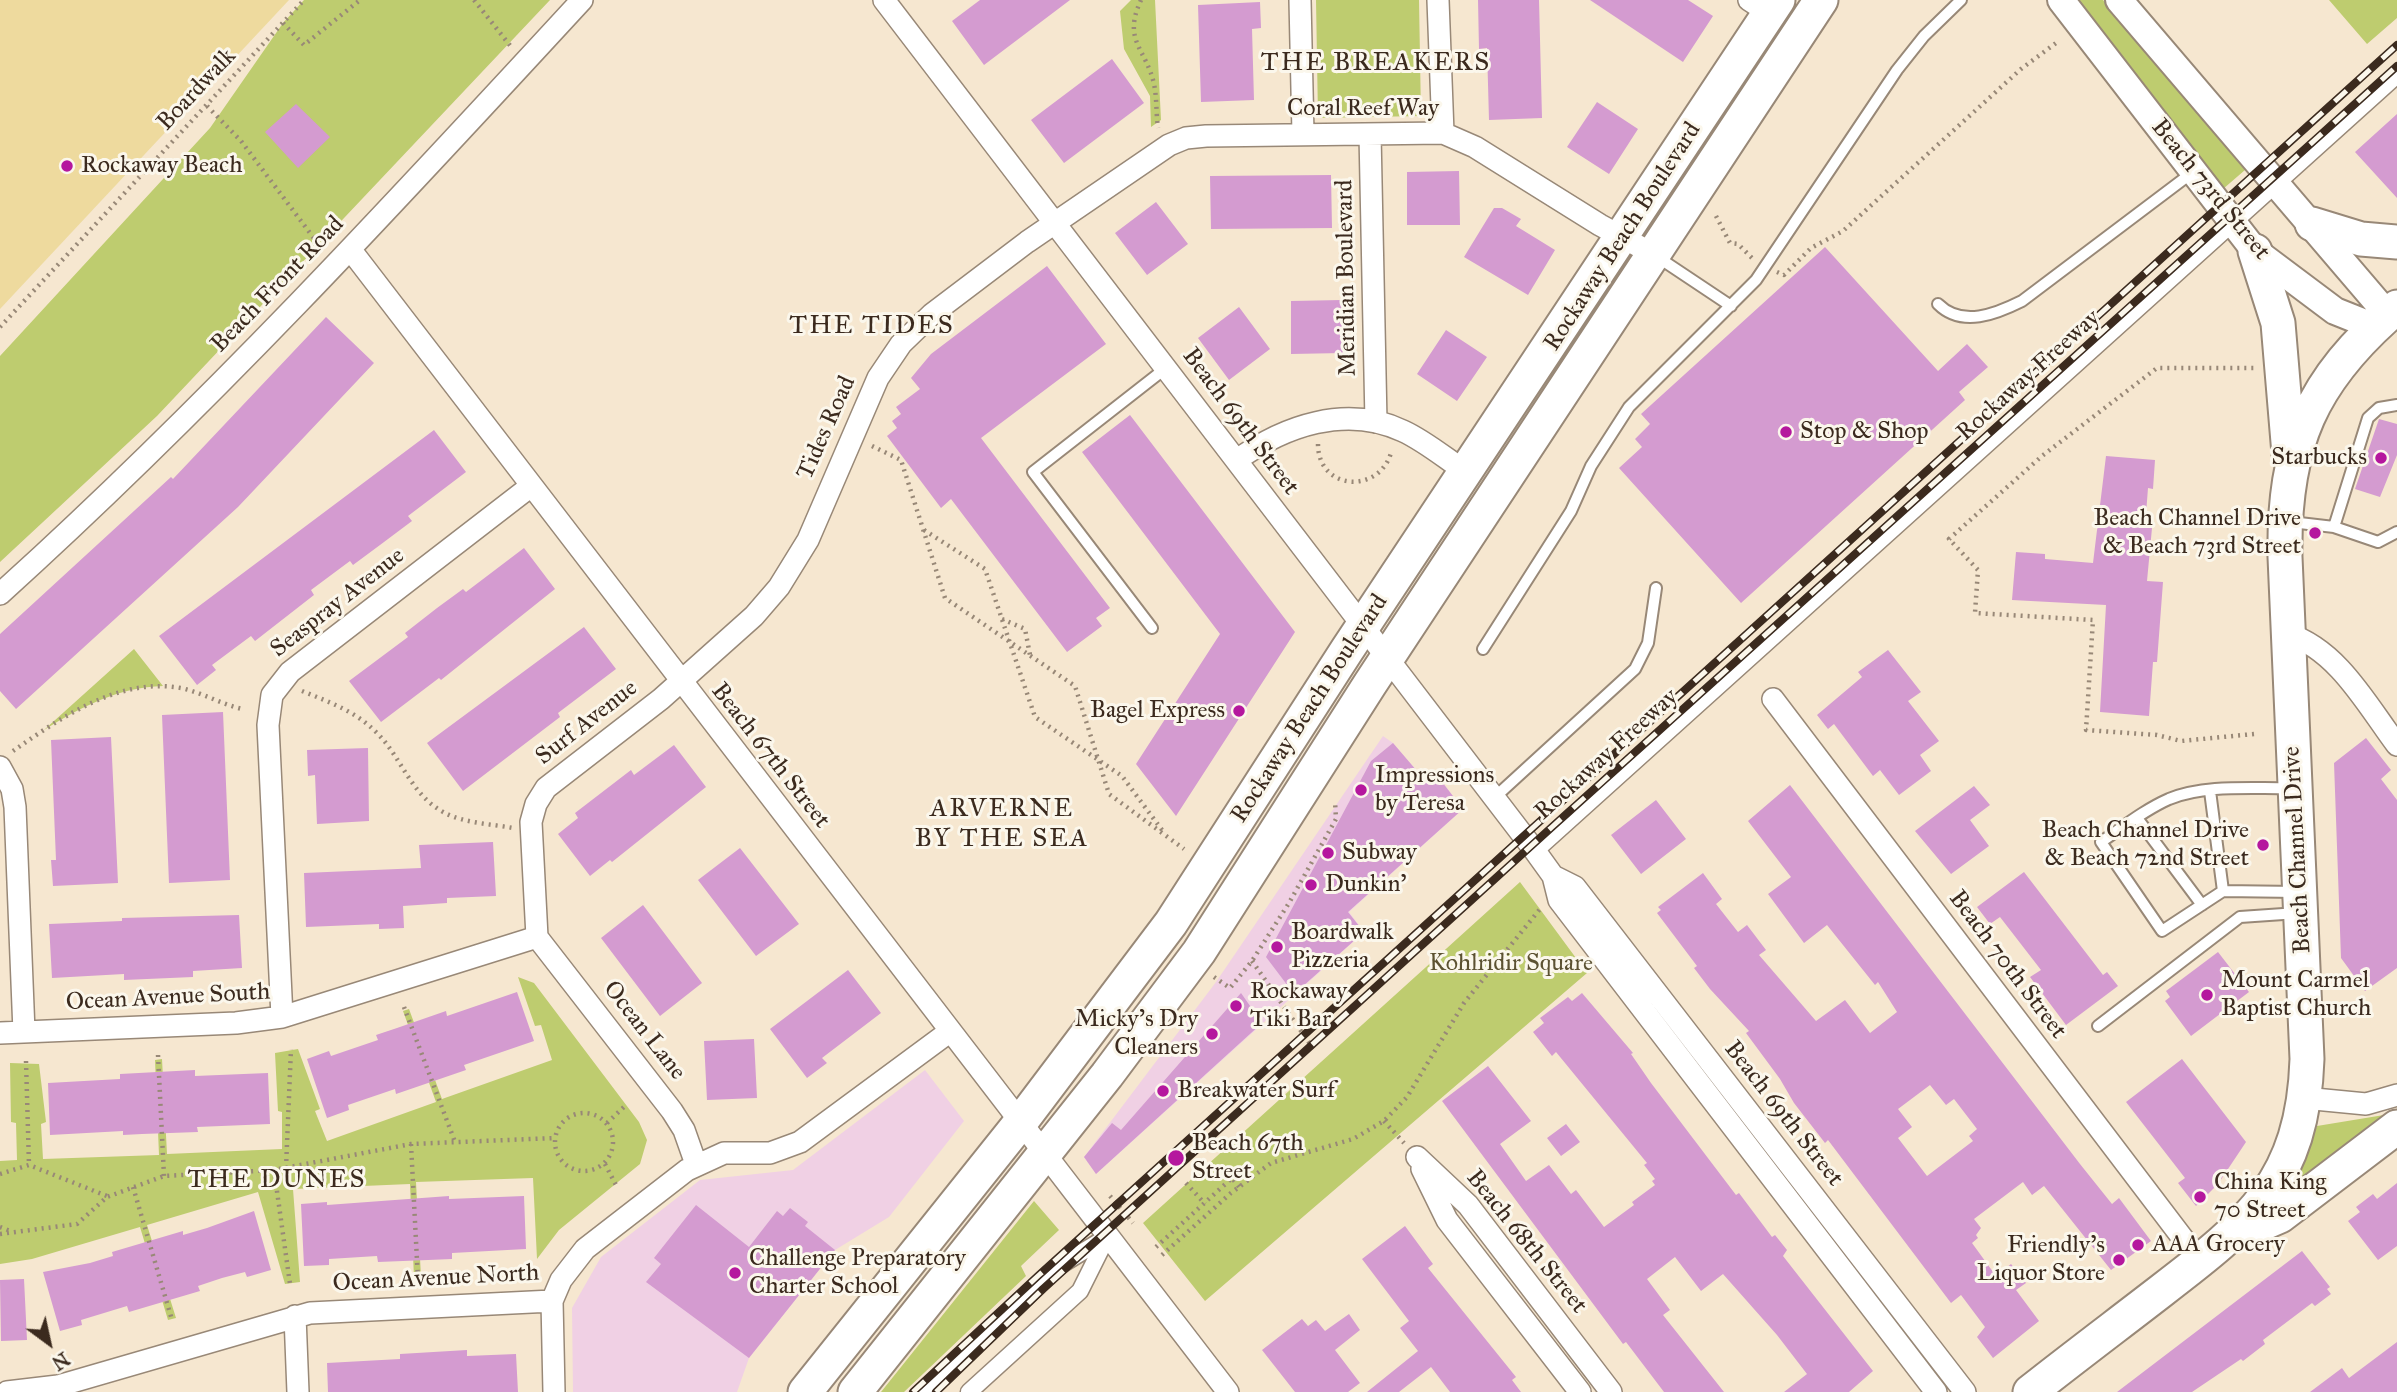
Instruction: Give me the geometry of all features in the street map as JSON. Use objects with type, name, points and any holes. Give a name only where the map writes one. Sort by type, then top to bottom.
[{"type":"main road","name":"Rockaway Beach Boulevard","points":[[855,1392],[1168,995],[1223,914],[1387,657],[1821,0]]},
{"type":"main road","name":"Rockaway Beach Boulevard","points":[[805,1392],[1123,990],[1192,891],[1363,626],[1623,238],[1765,4]]},
{"type":"main road","points":[[2312,224],[2361,239],[2397,242]]},
{"type":"main road","points":[[2255,251],[2274,306],[2281,337],[2290,464]]},
{"type":"main road","name":"Beach Channel Drive","points":[[2029,1392],[2228,1239],[2253,1215],[2280,1175],[2295,1137],[2304,1098],[2307,1059],[2284,521],[2290,464],[2322,390],[2346,357],[2391,321]]},
{"type":"main road","points":[[1192,891],[1223,914]]},
{"type":"main road","points":[[2228,1239],[2280,1216],[2397,1126]]},
{"type":"street","name":"Beach Front Road","points":[[0,594],[165,441],[350,249],[582,0]]},
{"type":"street","points":[[1300,0],[1303,134]]},
{"type":"street","points":[[1437,0],[1443,133]]},
{"type":"street","name":"Beach 73rd Street","points":[[2061,0],[2255,251],[2272,267],[2335,311],[2391,321]]},
{"type":"street","points":[[2119,0],[2312,224],[2391,321]]},
{"type":"street","name":"Beach 69th Street","points":[[895,4],[1055,222],[1535,851],[1553,876],[1559,900],[1936,1392]]},
{"type":"street","name":"Rockaway Freeway","points":[[1535,851],[2397,75]]},
{"type":"street","name":"Coral Reef Way","points":[[1055,222],[1178,140],[1197,136],[1443,133],[1475,146],[1653,254]]},
{"type":"street","name":"Meridian Boulevard","points":[[1370,134],[1376,422]]},
{"type":"street","name":"Tides Road","points":[[679,682],[754,616],[790,572],[812,531],[868,397],[901,344],[950,300],[1055,222]]},
{"type":"street","name":"Beach 67th Street","points":[[350,249],[679,682],[1228,1392]]},
{"type":"street","points":[[1237,460],[1272,436],[1301,426],[1345,419],[1376,422],[1406,432],[1466,472]]},
{"type":"street","name":"Seaspray Avenue","points":[[282,1017],[268,725],[272,695],[290,672],[531,486]]},
{"type":"street","points":[[2288,634],[2314,645],[2329,657],[2397,745]]},
{"type":"street","name":"Surf Avenue","points":[[537,937],[531,831],[536,804],[546,788],[679,682]]},
{"type":"street","name":"Beach 70th Street","points":[[1773,699],[2200,1262]]},
{"type":"street","points":[[3,762],[15,807],[24,1032]]},
{"type":"street","name":"Beach 69th Street","points":[[1553,876],[1575,887],[1965,1392]]},
{"type":"street","name":"Ocean Avenue South","points":[[0,1033],[236,1023],[282,1017],[537,937]]},
{"type":"street","name":"Ocean Lane","points":[[537,937],[672,1111],[684,1130],[696,1164]]},
{"type":"street","name":"Ocean Avenue North","points":[[7,1392],[42,1391],[295,1316],[337,1310],[552,1301],[561,1280],[585,1249],[696,1164],[724,1153],[770,1153],[793,1146],[949,1032]]},
{"type":"street","points":[[2304,1098],[2366,1104],[2397,1095]]},
{"type":"street","name":"Beach 68th Street","points":[[1417,1157],[1447,1220],[1580,1392]]},
{"type":"street","name":"Beach 68th Street","points":[[1417,1157],[1468,1205],[1611,1392]]},
{"type":"street","points":[[926,1392],[1059,1266],[1107,1237]]},
{"type":"street","points":[[969,1392],[1080,1291],[1107,1237]]},
{"type":"street","points":[[552,1301],[554,1392]]},
{"type":"street","points":[[295,1316],[298,1392]]},
{"type":"lane","points":[[1483,649],[1571,511],[1591,466],[1629,407],[1650,382],[1731,306],[1766,267],[1897,70],[1924,36],[1961,0]]},
{"type":"lane","points":[[1938,304],[1952,314],[1970,317],[1996,313],[2022,301],[2193,172]]},
{"type":"lane","name":"Coral Reef Way","points":[[1653,254],[1731,306]]},
{"type":"lane","points":[[1152,628],[1033,472],[1166,368]]},
{"type":"lane","points":[[2334,527],[2368,418],[2379,408],[2397,405]]},
{"type":"lane","points":[[2284,521],[2334,527],[2378,541],[2397,532]]},
{"type":"lane","points":[[1494,798],[1635,669],[1648,643],[1656,588]]},
{"type":"lane","points":[[2296,788],[2210,791],[2172,798],[2101,842],[2162,931],[2223,891],[2301,902]]},
{"type":"lane","points":[[2210,791],[2223,891]]},
{"type":"lane","points":[[2137,818],[2202,905]]},
{"type":"lane","points":[[2098,1026],[2240,917],[2301,902]]},
{"type":"path","name":"Boardwalk","points":[[0,327],[304,0]]},
{"type":"path","points":[[283,23],[304,45],[360,0]]},
{"type":"path","points":[[474,0],[524,63]]},
{"type":"path","points":[[1141,0],[1133,30],[1139,52],[1155,85],[1162,150]]},
{"type":"path","points":[[1716,216],[1730,243],[1738,244],[1746,255],[1784,275],[1811,248],[1843,231],[2021,69],[2056,43]]},
{"type":"path","points":[[206,106],[241,141],[323,250],[331,269]]},
{"type":"path","points":[[2254,734],[2181,741],[2157,735],[2087,730],[2093,620],[1975,613],[1978,570],[1949,539],[2042,456],[2157,369],[2261,368]]},
{"type":"path","points":[[1318,443],[1325,468],[1331,475],[1346,482],[1356,483],[1375,477],[1391,453]]},
{"type":"path","points":[[872,446],[901,460],[945,597],[1075,687],[1109,794],[1184,849]]},
{"type":"path","points":[[923,529],[985,569],[1035,717],[1122,776],[1167,836]]},
{"type":"path","points":[[1002,620],[1025,629],[1030,656]]},
{"type":"path","points":[[3,762],[69,714],[143,686],[184,689],[242,709]]},
{"type":"path","points":[[302,691],[341,705],[377,732],[410,782],[425,799],[445,813],[531,831]]},
{"type":"path","points":[[1214,977],[1230,988],[1252,961],[1336,819],[1335,800]]},
{"type":"path","points":[[1162,1255],[1239,1187],[1271,1164],[1353,1139],[1384,1121],[1407,1097],[1464,1003],[1542,906]]},
{"type":"path","points":[[1252,961],[1315,1051]]},
{"type":"path","points":[[404,1007],[455,1142]]},
{"type":"path","points":[[286,1168],[291,1049]]},
{"type":"path","points":[[158,1055],[164,1176]]},
{"type":"path","points":[[26,1061],[29,1165]]},
{"type":"path","points":[[607,1124],[627,1104]]},
{"type":"path","points":[[591,1114],[607,1124],[614,1144],[605,1164],[589,1172],[571,1169],[558,1156],[555,1138],[558,1129],[572,1116],[591,1114]]},
{"type":"path","points":[[1384,1121],[1417,1157]]},
{"type":"path","points":[[0,1234],[77,1224],[107,1196],[164,1176],[274,1170],[411,1144],[555,1138]]},
{"type":"path","points":[[411,1144],[418,1280]]},
{"type":"path","points":[[605,1164],[617,1186]]},
{"type":"path","points":[[0,1174],[29,1165],[107,1196]]},
{"type":"path","points":[[274,1170],[290,1284]]},
{"type":"path","points":[[1156,1247],[1232,1178],[1239,1187]]},
{"type":"path","points":[[1186,1184],[1205,1204]]},
{"type":"path","points":[[132,1187],[172,1320]]},
{"type":"path","points":[[1110,1196],[1133,1223]]},
{"type":"path","points":[[0,1227],[14,1233]]},
{"type":"shaded area","points":[[1383,736],[1393,743],[1428,784],[1439,778],[1463,809],[1349,912],[1364,932],[1096,1174],[1084,1157],[1216,982]]},
{"type":"shaded area","points":[[925,1070],[964,1121],[889,1217],[835,1250],[749,1358],[737,1392],[573,1392],[572,1308],[601,1257],[700,1180],[793,1170]]},
{"type":"green space","points":[[304,0],[550,0],[157,416],[0,562],[0,356],[210,128],[283,23]]},
{"type":"green space","points":[[1131,0],[1155,0],[1161,120],[1151,127],[1150,96],[1124,49],[1120,11]]},
{"type":"green space","points":[[1316,0],[1419,0],[1421,116],[1318,118]]},
{"type":"green space","points":[[2076,0],[2103,0],[2245,170],[2223,189]]},
{"type":"green space","points":[[2329,0],[2397,0],[2397,18],[2367,44]]},
{"type":"green space","points":[[134,649],[163,686],[116,694],[44,730]]},
{"type":"green space","name":"Kohlridir Square","points":[[1520,882],[1587,973],[1205,1301],[1143,1223]]},
{"type":"green space","points":[[518,977],[534,983],[639,1122],[647,1140],[640,1164],[559,1230],[537,1259],[533,1178],[416,1182],[421,1277],[414,1278],[410,1184],[293,1189],[300,1282],[285,1284],[258,1192],[147,1225],[176,1318],[168,1320],[140,1227],[32,1259],[0,1264],[0,1161],[17,1160],[16,1123],[11,1122],[10,1063],[39,1064],[46,1122],[41,1124],[43,1159],[159,1155],[155,1060],[162,1059],[167,1154],[282,1149],[282,1112],[278,1111],[275,1053],[298,1049],[320,1109],[315,1111],[327,1141],[436,1102],[403,1011],[409,1009],[442,1099],[552,1060],[541,1025],[535,1026]]},
{"type":"green space","points":[[2390,1114],[2288,1197],[2317,1126]]},
{"type":"green space","points":[[1034,1201],[1059,1230],[1021,1266],[1026,1276],[904,1392],[881,1392]]},
{"type":"sand","name":"Rockaway Beach","points":[[0,0],[289,0],[0,309]]},
{"type":"building","points":[[980,0],[1070,0],[984,65],[952,21]]},
{"type":"building","points":[[1478,0],[1539,0],[1542,118],[1489,120],[1487,48],[1479,49]]},
{"type":"building","points":[[1590,0],[1688,0],[1713,16],[1683,62]]},
{"type":"building","points":[[1260,2],[1261,28],[1252,29],[1254,100],[1201,102],[1198,5]]},
{"type":"building","points":[[1112,59],[1144,103],[1064,163],[1031,120]]},
{"type":"building","points":[[1597,102],[1638,129],[1609,174],[1567,147]]},
{"type":"building","points":[[296,104],[330,137],[298,168],[265,132]]},
{"type":"building","points":[[2397,114],[2397,198],[2355,152]]},
{"type":"building","points":[[1459,171],[1460,225],[1407,225],[1407,172]]},
{"type":"building","points":[[1331,175],[1332,228],[1211,229],[1210,176]]},
{"type":"building","points":[[1156,202],[1188,244],[1147,275],[1115,233]]},
{"type":"building","points":[[1494,208],[1502,208],[1521,219],[1516,226],[1555,250],[1528,295],[1464,257]]},
{"type":"building","name":"Stop & Shop","points":[[1825,247],[1938,371],[1967,344],[1988,367],[1959,392],[1965,400],[1741,603],[1619,468],[1642,447],[1635,439],[1650,424],[1641,414]]},
{"type":"building","points":[[1047,266],[1106,344],[981,438],[1110,608],[1096,618],[1102,626],[1067,652],[951,499],[941,508],[887,436],[897,428],[892,421],[901,414],[896,407],[920,389],[911,378],[931,354]]},
{"type":"building","points":[[1342,300],[1343,353],[1291,354],[1291,301]]},
{"type":"building","points":[[1239,307],[1270,349],[1229,380],[1198,338]]},
{"type":"building","points":[[326,317],[374,363],[238,507],[16,709],[0,691],[0,634],[171,477],[173,479]]},
{"type":"building","points":[[1446,330],[1487,357],[1457,401],[1417,374]]},
{"type":"building","points":[[1130,415],[1295,632],[1176,816],[1136,764],[1220,634],[1082,452]]},
{"type":"building","name":"Starbucks","points":[[2379,419],[2397,424],[2397,455],[2380,497],[2355,489]]},
{"type":"building","points":[[434,430],[466,472],[408,516],[412,521],[353,565],[350,561],[311,590],[314,595],[255,641],[251,636],[212,665],[216,670],[197,685],[159,636]]},
{"type":"building","points":[[2106,456],[2155,460],[2153,489],[2148,488],[2145,527],[2152,528],[2147,581],[2163,582],[2157,662],[2153,662],[2149,716],[2100,712],[2106,605],[2012,600],[2016,552],[2045,554],[2045,559],[2093,563]]},
{"type":"building","points":[[524,548],[555,589],[441,680],[439,678],[381,722],[349,681],[408,637],[405,633],[437,608],[463,589],[466,592]]},
{"type":"building","points":[[584,627],[616,669],[558,713],[560,717],[463,791],[427,743]]},
{"type":"building","points":[[1888,650],[1921,692],[1908,701],[1939,741],[1920,755],[1931,771],[1899,795],[1880,770],[1873,776],[1834,724],[1828,729],[1817,715],[1862,677],[1858,672]]},
{"type":"building","points":[[223,712],[230,880],[169,883],[162,715]]},
{"type":"building","points":[[111,737],[118,883],[53,886],[51,860],[56,860],[51,740]]},
{"type":"building","points":[[2366,738],[2391,770],[2381,779],[2397,800],[2397,968],[2365,991],[2341,958],[2334,763]]},
{"type":"building","points":[[1393,743],[1429,785],[1439,778],[1463,809],[1348,912],[1364,932],[1294,994],[1266,957],[1371,761]]},
{"type":"building","points":[[674,745],[706,787],[612,862],[610,860],[590,876],[558,834],[578,818],[575,813],[631,770],[634,775]]},
{"type":"building","points":[[368,748],[369,821],[317,824],[315,775],[308,776],[307,750]]},
{"type":"building","points":[[1790,785],[2080,1164],[2112,1204],[2119,1198],[2151,1241],[2111,1270],[2044,1186],[2032,1195],[2023,1182],[1974,1219],[1981,1228],[1976,1235],[1978,1238],[1972,1243],[1996,1276],[2011,1264],[2026,1283],[2016,1290],[2039,1321],[1993,1358],[1977,1337],[1985,1327],[1961,1295],[1951,1303],[1828,1140],[1825,1143],[1794,1103],[1746,1033],[1749,1031],[1710,989],[1694,968],[1697,966],[1657,913],[1661,910],[1658,907],[1703,873],[1722,899],[1716,904],[1738,932],[1747,925],[1766,950],[1759,955],[1816,1021],[1845,1000],[1870,1033],[1897,1012],[1878,982],[1875,985],[1827,925],[1804,943],[1768,894],[1791,877],[1748,821]],"holes":[[[1930,1085],[1946,1105],[1954,1099],[1977,1129],[1969,1136],[1973,1141],[1927,1176],[1898,1138],[1912,1127],[1898,1109]]]},
{"type":"building","points":[[1974,786],[1990,805],[1970,820],[1989,846],[1951,874],[1915,831]]},
{"type":"building","points":[[1656,800],[1686,839],[1641,874],[1611,835]]},
{"type":"building","points":[[493,842],[496,896],[447,898],[447,903],[403,906],[404,928],[379,929],[379,924],[306,927],[304,873],[421,868],[419,845]]},
{"type":"building","points":[[740,848],[799,924],[756,956],[698,880]]},
{"type":"building","points":[[2024,872],[2103,975],[2107,972],[2118,986],[2066,1025],[2030,977],[2041,970],[2000,917],[1990,924],[1977,907]]},
{"type":"building","points":[[643,905],[702,983],[660,1016],[601,938]]},
{"type":"building","points":[[239,915],[242,968],[193,971],[193,977],[124,980],[124,974],[52,978],[49,924],[122,921],[122,918]]},
{"type":"building","name":"Mount Carmel Baptist Church","points":[[2218,952],[2249,992],[2191,1036],[2165,1001],[2170,997],[2166,991]]},
{"type":"building","points":[[848,970],[881,1013],[822,1058],[827,1063],[807,1078],[770,1029]]},
{"type":"building","points":[[517,992],[534,1041],[464,1065],[466,1070],[396,1094],[395,1089],[348,1105],[349,1110],[327,1118],[307,1059],[329,1051],[331,1056],[378,1040],[376,1035],[446,1011],[447,1016]]},
{"type":"building","points":[[1241,993],[1262,1023],[1096,1174],[1084,1157],[1112,1123],[1121,1130]]},
{"type":"building","points":[[1582,993],[1633,1053],[1631,1054],[1651,1083],[1736,1195],[1739,1193],[1772,1237],[1775,1235],[1787,1250],[1783,1256],[1873,1371],[1849,1392],[1784,1392],[1807,1374],[1777,1335],[1723,1274],[1701,1291],[1675,1257],[1647,1279],[1670,1310],[1663,1315],[1724,1392],[1664,1392],[1626,1342],[1623,1344],[1442,1101],[1488,1066],[1531,1121],[1500,1144],[1526,1181],[1549,1165],[1571,1194],[1576,1190],[1604,1227],[1634,1205],[1632,1202],[1655,1185],[1652,1181],[1655,1179],[1644,1165],[1647,1163],[1556,1052],[1552,1056],[1533,1032],[1544,1023],[1540,1018],[1568,997],[1572,1001]]},
{"type":"building","points":[[754,1039],[757,1098],[707,1100],[704,1041]]},
{"type":"building","points":[[2182,1059],[2246,1142],[2218,1184],[2196,1206],[2178,1183],[2185,1178],[2126,1102]]},
{"type":"building","points":[[195,1070],[195,1076],[268,1073],[270,1124],[197,1127],[198,1132],[123,1135],[123,1131],[50,1135],[48,1083],[120,1079],[120,1074]]},
{"type":"building","points":[[1566,1124],[1580,1142],[1561,1156],[1547,1138]]},
{"type":"building","points":[[2397,1183],[2397,1246],[2378,1260],[2348,1221],[2360,1212],[2356,1207],[2373,1194],[2377,1199]]},
{"type":"building","points":[[449,1196],[449,1199],[524,1196],[526,1249],[452,1253],[452,1259],[378,1262],[377,1256],[329,1259],[329,1265],[304,1266],[301,1204],[327,1202],[327,1205]]},
{"type":"building","name":"Challenge Preparatory Charter School","points":[[696,1205],[749,1247],[777,1211],[783,1216],[790,1208],[808,1222],[805,1226],[835,1250],[749,1358],[646,1282],[661,1264],[654,1258]]},
{"type":"building","points":[[254,1211],[271,1270],[247,1277],[245,1272],[222,1278],[198,1286],[200,1291],[129,1312],[127,1306],[81,1320],[82,1325],[60,1331],[43,1272],[90,1263],[113,1256],[112,1252],[183,1231],[183,1235]]},
{"type":"building","points":[[1405,1226],[1433,1264],[1428,1268],[1516,1377],[1512,1380],[1521,1392],[1450,1392],[1431,1367],[1399,1392],[1367,1392],[1418,1351],[1400,1328],[1409,1321],[1362,1259]]},
{"type":"building","points":[[2302,1251],[2330,1287],[2327,1289],[2331,1294],[2315,1306],[2312,1303],[2263,1340],[2265,1344],[2243,1361],[2241,1359],[2192,1392],[2117,1392]]},
{"type":"building","points":[[24,1279],[27,1340],[1,1341],[0,1280]]},
{"type":"building","points":[[1349,1314],[1360,1330],[1335,1350],[1360,1383],[1348,1392],[1295,1392],[1262,1350],[1302,1319],[1308,1326],[1316,1320],[1325,1331]]},
{"type":"building","points":[[2397,1342],[2397,1392],[2310,1392],[2342,1368],[2349,1378]]},
{"type":"building","points":[[467,1350],[467,1356],[516,1354],[518,1392],[328,1392],[327,1363],[400,1359],[400,1354]]},
{"type":"railway","points":[[913,1392],[2397,45]]},
{"type":"railway","points":[[936,1392],[1043,1289],[1552,827],[2397,66]]},
{"type":"place","name":"Rockaway Beach","points":[[67,166]]},
{"type":"place","name":"Stop & Shop","points":[[1786,432]]},
{"type":"place","name":"Starbucks","points":[[2381,458]]},
{"type":"place","name":"Beach Channel Drive & Beach 73rd Street","points":[[2315,533]]},
{"type":"place","name":"Bagel Express","points":[[1239,711]]},
{"type":"place","name":"Impressions by Teresa","points":[[1361,790]]},
{"type":"place","name":"Beach Channel Drive & Beach 72nd Street","points":[[2263,845]]},
{"type":"place","name":"Subway","points":[[1328,853]]},
{"type":"place","name":"Dunkin'","points":[[1311,885]]},
{"type":"place","name":"Boardwalk Pizzeria","points":[[1277,947]]},
{"type":"place","name":"Mount Carmel Baptist Church","points":[[2207,995]]},
{"type":"place","name":"Rockaway Tiki Bar","points":[[1236,1006]]},
{"type":"place","name":"Micky's Dry Cleaners","points":[[1212,1034]]},
{"type":"place","name":"Breakwater Surf","points":[[1163,1091]]},
{"type":"place","name":"Beach 67th Street","points":[[1176,1158]]},
{"type":"place","name":"China King 70 Street","points":[[2200,1197]]},
{"type":"place","name":"AAA Grocery","points":[[2138,1245]]},
{"type":"place","name":"Friendly's Liquor Store","points":[[2119,1260]]},
{"type":"place","name":"Challenge Preparatory Charter School","points":[[735,1273]]},
{"type":"district","name":"THE BREAKERS","points":[[1376,64]]},
{"type":"district","name":"THE TIDES","points":[[872,327]]},
{"type":"district","name":"ARVERNE BY THE SEA","points":[[1002,825]]},
{"type":"district","name":"THE DUNES","points":[[277,1181]]}]
